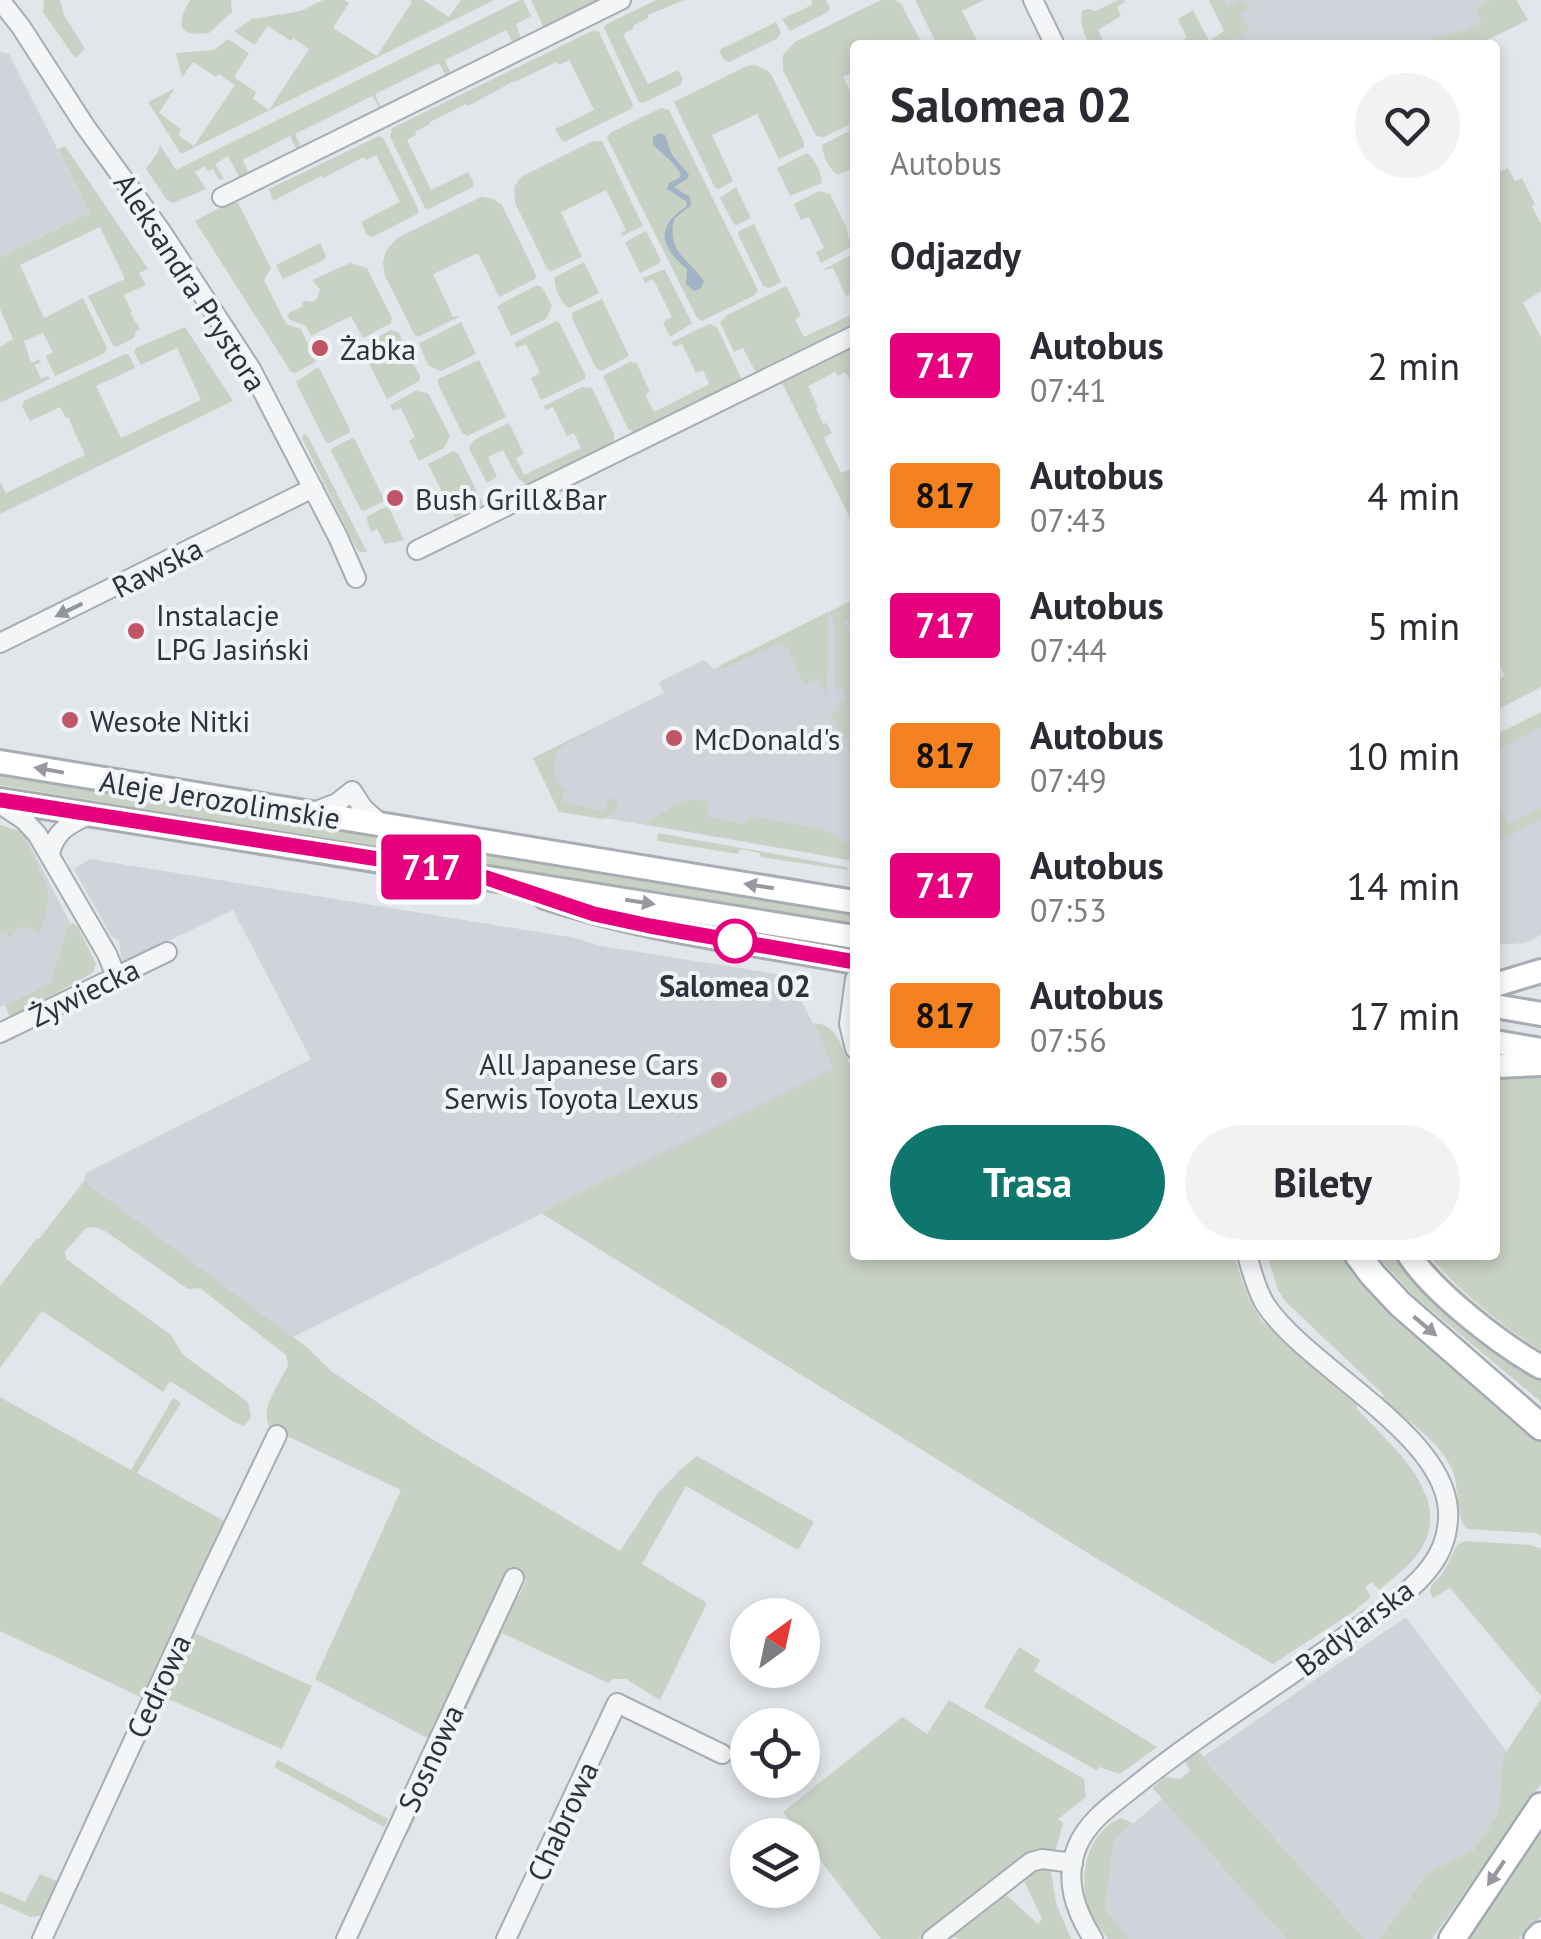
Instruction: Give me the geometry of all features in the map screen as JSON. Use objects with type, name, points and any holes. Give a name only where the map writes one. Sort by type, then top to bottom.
[{"type":"main road","name":"Aleje Jerozolimskie","points":[[0,762],[850,901]]},
{"type":"main road","name":"Aleje Jerozolimskie","points":[[0,802],[850,936]]},
{"type":"main road","points":[[475,874],[594,914],[850,961]]},
{"type":"main road","points":[[1500,983],[1541,971]]},
{"type":"main road","points":[[1500,1007],[1541,1014]]},
{"type":"main road","points":[[1500,1043],[1541,1050]]},
{"type":"main road","points":[[1500,1066],[1541,1064]]},
{"type":"main road","points":[[1362,1260],[1400,1304],[1541,1426]]},
{"type":"main road","points":[[1414,1260],[1440,1289],[1504,1345],[1541,1366]]},
{"type":"main road","points":[[1452,1939],[1541,1806]]},
{"type":"street","name":"Aleksandra Prystora","points":[[0,0],[252,369],[356,578]]},
{"type":"street","points":[[222,196],[621,0]]},
{"type":"street","points":[[1033,0],[1053,40]]},
{"type":"street","points":[[417,550],[850,336]]},
{"type":"street","name":"Rawska","points":[[0,643],[313,488]]},
{"type":"street","points":[[0,802],[37,834],[116,976]]},
{"type":"street","points":[[50,854],[60,831],[91,814]]},
{"type":"street","name":"Żywiecka","points":[[0,1033],[167,952]]},
{"type":"street","name":"Badylarska","points":[[1073,1863],[1082,1837],[1110,1806],[1411,1586],[1432,1564],[1447,1533],[1447,1497],[1432,1466],[1382,1413],[1274,1316],[1258,1290],[1249,1260]]},
{"type":"street","name":"Cedrowa","points":[[42,1939],[278,1436]]},
{"type":"street","name":"Sosnowa","points":[[346,1939],[514,1578]]},
{"type":"street","name":"Chabrowa","points":[[506,1939],[617,1703],[722,1754]]},
{"type":"street","points":[[932,1939],[1031,1862],[1042,1859],[1073,1863],[1074,1904],[1093,1939]]},
{"type":"shaded area","points":[[1223,0],[1516,0],[1528,20],[1487,40],[1230,40],[1240,35]]},
{"type":"shaded area","points":[[0,52],[9,54],[90,213],[0,257]]},
{"type":"shaded area","points":[[850,601],[850,860],[559,810],[533,758],[664,693],[659,682],[704,660],[714,669]]},
{"type":"shaded area","points":[[1541,715],[1541,935],[1525,943],[1500,945],[1500,736]]},
{"type":"shaded area","points":[[0,844],[32,849],[79,940],[60,950],[50,983],[0,1007]]},
{"type":"shaded area","points":[[90,859],[789,976],[835,1068],[293,1337],[84,1181],[86,1173],[311,1059],[233,910],[122,963],[119,941],[111,936],[74,869]]},
{"type":"shaded area","points":[[1406,1617],[1507,1752],[1503,1757],[1499,1811],[1473,1851],[1427,1874],[1379,1939],[1365,1939],[1203,1757]]},
{"type":"shaded area","points":[[1162,1799],[1286,1939],[1129,1939],[1105,1908],[1114,1840]]},
{"type":"green space","points":[[44,0],[60,0],[64,15],[85,49],[75,58],[43,12]]},
{"type":"green space","points":[[190,0],[231,0],[232,12],[209,33],[191,33],[185,31],[181,22]]},
{"type":"green space","points":[[323,0],[349,3],[333,28],[377,56],[410,0],[423,0],[449,17],[461,0],[494,0],[181,154],[148,102],[175,88],[159,113],[181,129],[178,135],[194,146],[235,85],[193,62],[182,77],[176,53],[214,50],[228,39],[249,53],[234,77],[256,92],[253,99],[269,110],[309,49],[268,26],[254,45],[234,31],[252,19],[301,11]]},
{"type":"green space","points":[[520,0],[531,16],[516,24],[521,39],[513,43],[506,30],[445,60],[451,74],[446,76],[439,63],[375,94],[380,109],[372,96],[295,134],[301,147],[297,150],[290,136],[243,160],[249,174],[240,178],[228,156],[215,164],[224,179],[219,180],[213,169],[208,171],[205,166],[195,172],[206,189],[173,203],[146,169],[160,145],[176,170]]},
{"type":"green space","points":[[531,0],[601,0],[544,28]]},
{"type":"green space","points":[[656,0],[684,0],[648,15],[623,34],[648,84],[678,70],[683,79],[680,85],[643,103],[639,102],[604,28]]},
{"type":"green space","points":[[811,0],[826,0],[828,12],[790,31],[782,19],[812,5]]},
{"type":"green space","points":[[881,0],[901,4],[920,40],[850,40],[850,74],[843,77],[850,91],[850,124],[824,137],[816,136],[783,70],[783,55],[795,42]]},
{"type":"green space","points":[[915,0],[984,0],[962,11],[976,40],[935,40]]},
{"type":"green space","points":[[1119,0],[1125,2],[1117,7],[1121,16],[1098,30],[1103,40],[1088,40],[1082,11],[1096,11]]},
{"type":"green space","points":[[1209,0],[1223,0],[1227,7],[1245,1],[1250,9],[1241,14],[1249,31],[1230,40],[1210,40],[1224,31]]},
{"type":"green space","points":[[1490,0],[1516,0],[1528,20],[1486,40],[1429,40],[1458,29],[1460,33],[1482,22],[1476,8]]},
{"type":"green space","points":[[1193,10],[1208,40],[1183,40],[1187,38],[1178,19]]},
{"type":"green space","points":[[776,22],[781,32],[778,38],[729,62],[724,60],[719,50]]},
{"type":"green space","points":[[594,30],[599,32],[633,105],[631,109],[564,142],[561,140],[555,129],[594,110],[569,60],[559,65],[556,62],[466,104],[430,122],[407,140],[431,190],[468,172],[474,183],[473,187],[425,208],[390,137],[392,128]]},
{"type":"green space","points":[[756,65],[772,76],[804,147],[779,159],[757,114],[712,135],[733,181],[715,188],[674,102]]},
{"type":"green space","points":[[661,108],[669,110],[758,290],[702,321],[697,318],[607,138]]},
{"type":"green space","points":[[850,131],[850,169],[838,175],[832,170],[822,145]]},
{"type":"green space","points":[[379,136],[384,139],[419,211],[417,214],[372,237],[367,235],[361,222],[400,202],[376,155],[321,176],[273,201],[269,189]]},
{"type":"green space","points":[[602,141],[643,226],[622,236],[626,230],[606,190],[561,212],[582,257],[551,271],[515,203],[514,187],[521,177],[591,142]]},
{"type":"green space","points":[[65,146],[148,269],[139,273],[146,285],[124,295],[140,329],[134,338],[116,347],[88,296],[125,279],[100,227],[20,265],[44,318],[83,298],[107,348],[105,353],[55,376],[46,356],[53,352],[43,333],[24,341],[31,363],[40,359],[35,365],[41,379],[50,379],[2,402],[0,347],[13,339],[0,309],[0,257],[90,213],[58,149]]},
{"type":"green space","points":[[807,153],[822,183],[790,196],[777,168]]},
{"type":"green space","points":[[1508,168],[1515,181],[1522,178],[1541,224],[1541,291],[1523,303],[1541,337],[1541,687],[1500,708],[1500,678],[1505,675],[1500,667],[1500,172]]},
{"type":"green space","points":[[736,187],[751,218],[737,225],[720,198]]},
{"type":"green space","points":[[819,191],[830,194],[847,229],[850,248],[821,263],[816,252],[824,248],[809,217],[801,220],[794,204]]},
{"type":"green space","points":[[481,197],[502,205],[535,279],[499,297],[478,253],[433,274],[453,317],[459,317],[418,337],[385,276],[386,251],[397,238]]},
{"type":"green space","points":[[232,201],[238,203],[271,268],[264,280],[286,324],[301,329],[316,362],[295,373],[195,221]]},
{"type":"green space","points":[[754,224],[781,282],[769,288],[763,286],[738,234]]},
{"type":"green space","points":[[646,231],[661,260],[640,273],[625,242]]},
{"type":"green space","points":[[320,243],[324,260],[283,279],[276,265]]},
{"type":"green space","points":[[850,256],[850,294],[846,296],[833,268],[824,269]]},
{"type":"green space","points":[[584,262],[599,293],[569,308],[558,294],[555,277]]},
{"type":"green space","points":[[350,263],[367,268],[391,323],[363,338],[351,316],[311,336],[306,326],[290,320],[287,314],[303,306],[304,301],[317,299],[320,289],[312,280]]},
{"type":"green space","points":[[662,270],[692,323],[670,337],[663,322],[672,317],[653,279],[645,283],[643,278]]},
{"type":"green space","points":[[537,285],[552,306],[546,319],[511,336],[497,306]]},
{"type":"green space","points":[[786,286],[801,316],[795,319],[804,337],[850,315],[850,327],[756,373],[743,348],[734,352],[720,322]]},
{"type":"green space","points":[[602,299],[629,356],[601,371],[596,368],[572,313]]},
{"type":"green space","points":[[556,321],[585,379],[541,400],[531,378],[540,373],[526,344],[517,348],[514,343]]},
{"type":"green space","points":[[461,322],[476,354],[441,371],[429,366],[420,343]]},
{"type":"green space","points":[[709,324],[717,327],[740,381],[641,431],[628,429],[603,376],[636,362],[650,392],[645,395],[654,412],[709,384],[703,370],[696,373],[682,344],[674,347],[672,342]]},
{"type":"green space","points":[[185,327],[233,401],[0,514],[0,482],[6,493],[85,455],[60,407],[30,421],[22,406],[24,401],[125,354],[135,368],[96,386],[121,438],[201,400],[177,348],[141,365],[134,352]]},
{"type":"green space","points":[[391,330],[400,333],[403,348],[420,376],[419,381],[387,399],[369,363],[374,360],[365,344]]},
{"type":"green space","points":[[850,346],[850,380],[845,372],[838,376],[835,372],[808,386],[823,424],[827,423],[832,433],[824,438],[841,473],[850,470],[850,518],[782,383],[421,559]]},
{"type":"green space","points":[[479,360],[506,417],[467,436],[462,433],[438,379]]},
{"type":"green space","points":[[317,368],[350,430],[329,443],[296,382]]},
{"type":"green space","points":[[582,387],[592,388],[614,434],[614,442],[528,486],[518,478],[503,450],[488,457],[497,477],[487,483],[469,448],[474,440],[509,423],[524,454],[516,458],[524,475],[581,448],[574,433],[567,436],[553,407],[546,410],[544,406]]},
{"type":"green space","points":[[415,391],[428,393],[450,436],[444,448],[419,461],[409,441],[415,437],[401,408],[393,411],[390,405]]},
{"type":"green space","points":[[304,434],[367,552],[356,548],[302,438]]},
{"type":"green space","points":[[352,438],[384,499],[364,511],[331,451]]},
{"type":"green space","points":[[453,451],[458,453],[482,502],[455,518],[428,464]]},
{"type":"green space","points":[[385,507],[404,540],[385,544],[377,529],[371,532],[366,517]]},
{"type":"green space","points":[[850,602],[850,618],[843,621],[850,634],[850,744],[847,738],[842,739],[831,715],[841,710],[838,704],[848,699],[841,686],[834,689],[834,621],[829,612]]},
{"type":"green space","points":[[828,612],[827,696],[818,678],[804,685],[787,647],[780,643],[723,669],[719,666]]},
{"type":"green space","points":[[1541,712],[1541,728],[1500,748],[1500,732]]},
{"type":"green space","points":[[588,731],[560,749],[554,760],[554,773],[569,792],[564,792],[562,801],[605,812],[608,797],[616,800],[618,809],[604,819],[559,812],[533,758]]},
{"type":"green space","points":[[0,774],[850,913],[850,924],[0,785]]},
{"type":"green space","points":[[690,799],[708,801],[708,817],[745,824],[750,816],[826,830],[850,846],[850,860],[645,824]]},
{"type":"green space","points":[[1541,808],[1541,819],[1500,840],[1501,810],[1509,824]]},
{"type":"green space","points":[[0,825],[25,836],[43,878],[48,902],[40,934],[25,926],[11,938],[7,932],[0,932]]},
{"type":"green space","points":[[658,833],[847,867],[847,870],[760,857],[760,853],[740,849],[738,854],[659,841]]},
{"type":"green space","points":[[73,923],[96,964],[93,973],[10,1018],[5,1005],[50,983],[68,926]]},
{"type":"green space","points":[[813,1023],[835,1034],[850,1063],[850,1260],[1236,1260],[1262,1321],[1359,1404],[1356,1408],[1416,1476],[1430,1516],[1427,1537],[1414,1559],[1379,1590],[1372,1582],[1365,1587],[1371,1597],[1273,1664],[541,1213],[834,1068]]},
{"type":"green space","points":[[1541,1077],[1541,1350],[1481,1307],[1433,1260],[1500,1260],[1500,1078]]},
{"type":"green space","points":[[84,1181],[308,1348],[331,1371],[427,1436],[620,1551],[658,1493],[697,1456],[814,1522],[798,1550],[686,1486],[642,1564],[707,1603],[660,1700],[626,1679],[608,1683],[502,1633],[408,1834],[404,1832],[514,1595],[519,1596],[526,1580],[510,1572],[431,1740],[315,1679],[401,1490],[270,1428],[268,1404],[288,1366],[286,1355],[200,1288],[188,1289],[95,1227],[86,1228],[65,1252],[66,1259],[171,1335],[183,1355],[248,1402],[251,1417],[244,1426],[234,1422],[170,1381],[163,1392],[42,1311],[0,1368],[0,1286]]},
{"type":"green space","points":[[1269,1260],[1345,1260],[1393,1315],[1541,1442],[1541,1536],[1467,1529],[1460,1516],[1454,1475],[1445,1457],[1278,1290]]},
{"type":"green space","points":[[1381,1260],[1404,1260],[1541,1376],[1541,1402],[1414,1296]]},
{"type":"green space","points":[[0,1397],[131,1470],[173,1398],[181,1403],[137,1473],[226,1522],[143,1698],[0,1631]]},
{"type":"green space","points":[[1465,1541],[1541,1549],[1541,1696],[1450,1588],[1433,1598],[1430,1592],[1457,1545]]},
{"type":"green space","points":[[195,1633],[312,1686],[282,1749],[164,1697]]},
{"type":"green space","points":[[1019,1647],[1040,1660],[1034,1671],[1157,1747],[1120,1774],[1100,1767],[1096,1770],[984,1707]]},
{"type":"green space","points":[[1541,1699],[1541,1784],[1432,1939],[1379,1939],[1427,1874],[1473,1851],[1499,1811],[1503,1757]]},
{"type":"green space","points":[[949,1700],[1084,1779],[1086,1797],[1058,1819],[1063,1823],[1056,1849],[1026,1857],[919,1939],[881,1939],[820,1860],[820,1818],[788,1818],[783,1812],[801,1798],[820,1798],[820,1782],[902,1717],[927,1734]]},
{"type":"green space","points":[[1198,1750],[1365,1939],[1286,1939],[1162,1799],[1153,1788],[1165,1777],[1180,1779],[1190,1771],[1185,1761]]},
{"type":"green space","points":[[278,1760],[388,1819],[384,1827],[274,1767]]},
{"type":"green space","points":[[1121,1818],[1133,1823],[1114,1840],[1105,1908],[1129,1939],[1108,1939],[1090,1911],[1085,1871],[1092,1845],[1109,1825]]},
{"type":"green space","points":[[1541,1830],[1541,1917],[1519,1939],[1464,1939]]},
{"type":"green space","points":[[1051,1871],[1056,1903],[1071,1939],[944,1939],[1005,1894],[1038,1924],[1042,1919],[1025,1883],[1028,1874]]},
{"type":"green space","points":[[40,1874],[61,1883],[45,1915],[30,1917],[0,1903],[0,1891],[25,1902]]},
{"type":"water","points":[[665,135],[672,155],[689,175],[674,187],[690,197],[691,205],[674,219],[673,240],[704,281],[694,291],[686,284],[687,269],[671,253],[665,238],[669,222],[687,202],[667,189],[681,174],[653,145],[653,137]]},
{"type":"bus line","name":"717","points":[[0,800],[475,874],[594,914],[850,961]]},
{"type":"place","name":"Żabka","points":[[320,348]]},
{"type":"place","name":"Bush Grill&Bar","points":[[395,498]]},
{"type":"place","name":"Instalacje LPG Jasiński","points":[[136,631]]},
{"type":"place","name":"Wesołe Nitki","points":[[70,720]]},
{"type":"place","name":"McDonald's","points":[[674,738]]},
{"type":"place","name":"Salomea 02","points":[[735,941]]},
{"type":"place","name":"All Japanese Cars Serwis Toyota Lexus","points":[[719,1080]]}]
